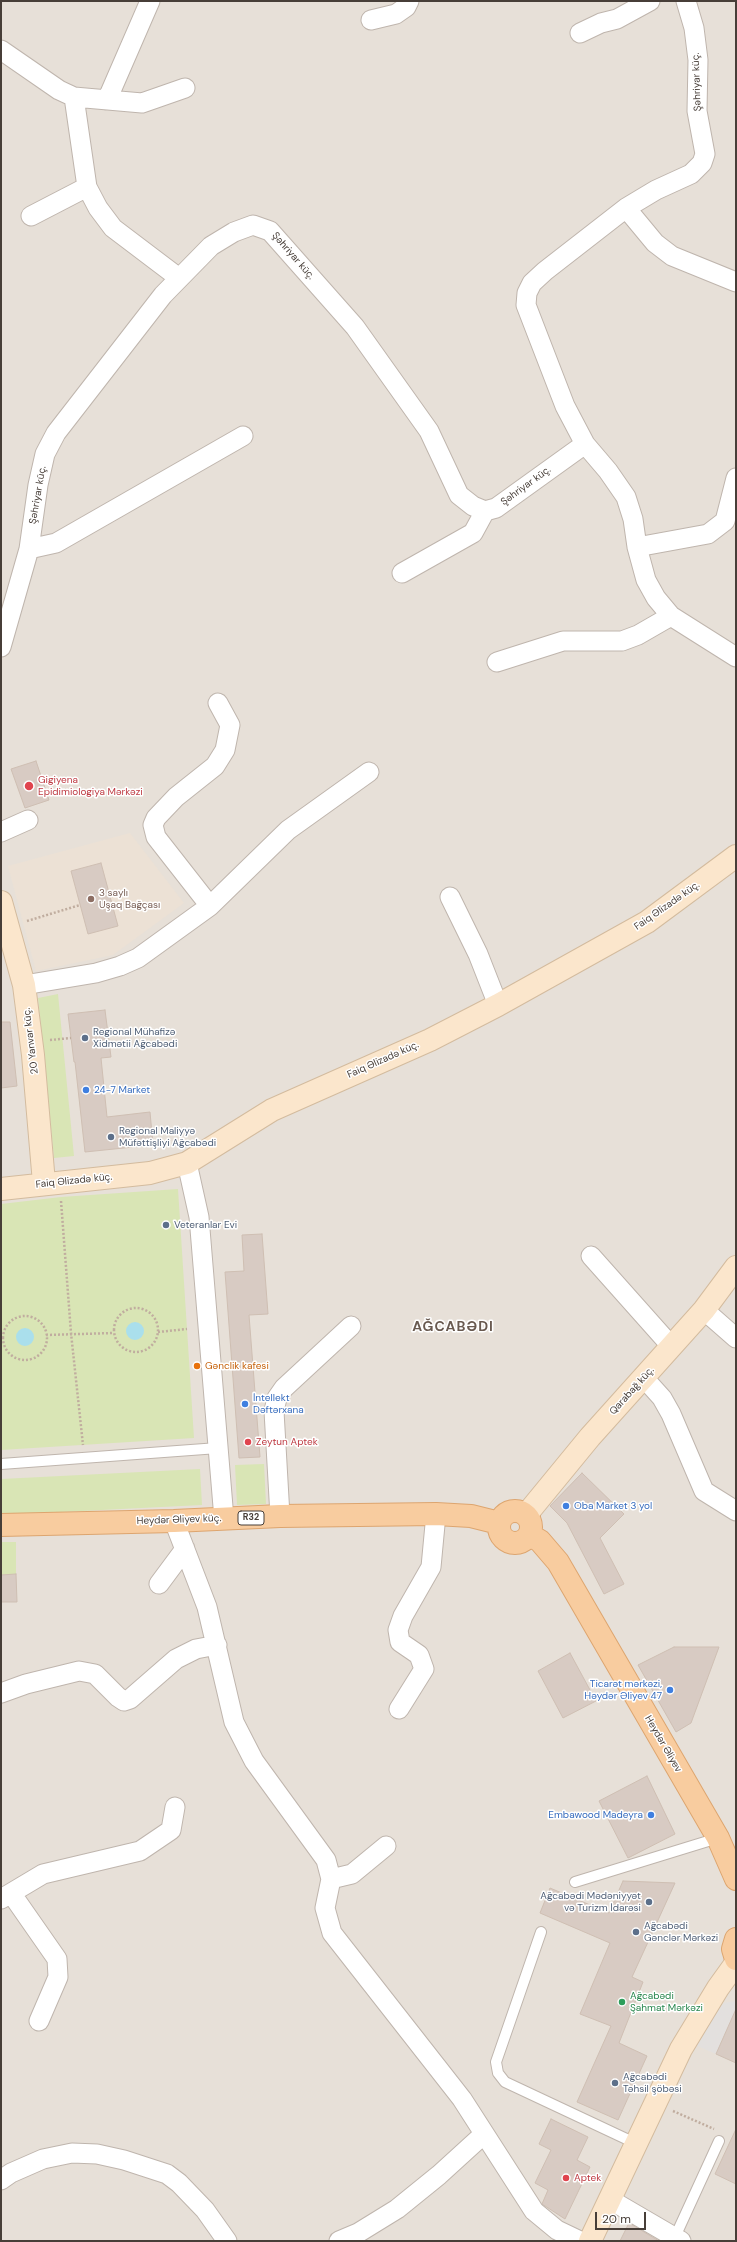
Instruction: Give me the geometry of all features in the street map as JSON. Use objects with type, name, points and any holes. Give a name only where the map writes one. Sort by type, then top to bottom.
[{"type":"main road","name":"Heydər Əliyev küç.","points":[[1,1525],[174,1521],[280,1516],[436,1514],[471,1516],[499,1523],[500,1534],[507,1542],[517,1544],[522,1542],[528,1525]]},
{"type":"main road","name":"Heydər Əliyev","points":[[528,1525],[558,1562],[718,1838],[736,1879]]},
{"type":"main road","points":[[736,1939],[733,1949],[736,1959]]},
{"type":"street","points":[[107,100],[150,1]]},
{"type":"street","points":[[371,20],[396,14],[406,7],[409,1]]},
{"type":"street","points":[[580,33],[601,23],[617,19],[650,1]]},
{"type":"street","name":"Şəhriyar küç.","points":[[686,1],[694,28],[698,60],[697,111],[705,154],[702,163],[691,174],[656,190],[626,208],[545,271],[532,283],[527,293],[526,305],[565,406],[585,444],[608,471],[626,497],[633,518],[637,547],[646,580],[656,598],[671,616],[736,657]]},
{"type":"street","points":[[1,50],[59,90],[74,97],[142,103],[185,88]]},
{"type":"street","points":[[74,97],[87,187],[98,208],[114,228],[179,278]]},
{"type":"street","points":[[31,216],[87,187]]},
{"type":"street","points":[[626,208],[655,243],[672,256],[736,282]]},
{"type":"street","name":"Şəhriyar küç.","points":[[1,647],[6,603],[29,549],[38,485],[45,454],[56,433],[140,323],[179,278],[211,246],[234,232],[253,225],[270,231],[355,327],[429,431],[459,495],[472,506],[485,511],[496,508],[585,444]]},
{"type":"street","points":[[29,549],[56,543],[242,436]]},
{"type":"street","points":[[637,547],[708,534],[725,521],[736,478]]},
{"type":"street","points":[[402,573],[473,533],[485,511]]},
{"type":"street","points":[[497,662],[563,641],[622,641],[638,635],[671,616]]},
{"type":"street","points":[[210,906],[156,837],[153,826],[156,818],[176,797],[215,766],[225,750],[230,725],[218,703]]},
{"type":"street","points":[[24,985],[120,966],[138,958],[210,906],[288,830],[369,772]]},
{"type":"street","points":[[1,832],[28,820]]},
{"type":"street","name":"Faiq Əlizadə küç.","points":[[1,1189],[53,1190],[150,1173],[187,1162],[272,1110],[430,1040],[498,1005],[647,922],[736,856]]},
{"type":"street","points":[[450,897],[478,954],[498,1005]]},
{"type":"street","name":"20 Yanvar küç.","points":[[1,902],[24,985],[53,1190]]},
{"type":"street","points":[[187,1162],[198,1217],[224,1519]]},
{"type":"street","points":[[591,1256],[672,1347]]},
{"type":"street","name":"Qarabağ küç.","points":[[528,1525],[585,1442],[704,1310],[736,1266]]},
{"type":"street","points":[[704,1310],[736,1338]]},
{"type":"street","points":[[280,1516],[274,1411],[277,1398],[284,1388],[351,1326]]},
{"type":"street","points":[[644,1378],[662,1398],[671,1414],[704,1491],[736,1511]]},
{"type":"street","points":[[399,1709],[424,1670],[419,1655],[400,1642],[398,1630],[403,1616],[431,1567],[434,1553],[436,1514]]},
{"type":"street","points":[[174,1521],[207,1607],[218,1646],[234,1722],[254,1761],[326,1860],[331,1878],[325,1908],[332,1933],[462,2099],[534,2211],[557,2230],[580,2241]]},
{"type":"street","points":[[159,1584],[185,1549]]},
{"type":"street","points":[[1,1693],[26,1684],[80,1671],[95,1674],[124,1701],[130,1699],[176,1660],[196,1649],[218,1646]]},
{"type":"street","points":[[40,2021],[58,1978],[57,1959],[6,1896],[43,1874],[140,1851],[171,1830],[175,1807]]},
{"type":"street","points":[[331,1878],[352,1874],[386,1846]]},
{"type":"street","points":[[590,2241],[654,2102],[698,2018],[736,1963]]},
{"type":"street","points":[[339,2241],[358,2233],[397,2209],[484,2134]]},
{"type":"street","points":[[1,2180],[11,2172],[43,2159],[72,2153],[97,2154],[124,2160],[167,2174],[179,2183],[205,2210],[227,2241]]},
{"type":"street","points":[[609,2199],[678,2239]]},
{"type":"lane","points":[[1,1464],[218,1448]]},
{"type":"lane","points":[[575,1882],[718,1838]]},
{"type":"lane","points":[[541,1932],[496,2062],[498,2073],[505,2082],[635,2143]]},
{"type":"lane","points":[[678,2239],[718,2136]]},
{"type":"path","points":[[9,927],[80,905]]},
{"type":"path","points":[[53,1190],[71,1333],[84,1459]]},
{"type":"path","points":[[141,1308],[150,1313],[156,1322],[158,1332],[154,1342],[146,1349],[136,1352],[126,1350],[114,1333],[115,1323],[121,1314],[130,1309],[141,1308]]},
{"type":"path","points":[[19,1316],[30,1316],[39,1321],[47,1340],[43,1350],[36,1357],[25,1360],[15,1357],[7,1351],[2,1341],[4,1330],[10,1322],[19,1316]]},
{"type":"path","points":[[158,1332],[187,1329]]},
{"type":"path","points":[[46,1335],[71,1333],[114,1333]]},
{"type":"path","points":[[654,2102],[718,2136]]},
{"type":"shaded area","name":"AĞCABƏDI","points":[[1,1],[736,1],[736,2241],[1,2241]]},
{"type":"shaded area","points":[[130,833],[184,903],[113,955],[36,971],[8,866]]},
{"type":"shaded area","points":[[736,2001],[736,2019],[732,2018],[716,2054],[695,2045],[716,2011],[724,2003]]},
{"type":"green space","points":[[58,994],[74,1156],[54,1158],[38,998]]},
{"type":"green space","points":[[178,1189],[194,1438],[1,1450],[1,1204],[61,1197]]},
{"type":"green space","points":[[264,1464],[266,1504],[237,1505],[235,1465]]},
{"type":"green space","points":[[200,1469],[202,1505],[1,1515],[1,1479]]},
{"type":"green space","points":[[1,1542],[16,1542],[16,1574],[1,1575]]},
{"type":"water","points":[[131,1322],[139,1322],[144,1327],[142,1338],[139,1340],[131,1340],[126,1335],[126,1327]]},
{"type":"water","points":[[21,1328],[29,1328],[34,1333],[32,1344],[29,1346],[21,1346],[16,1341],[16,1333]]},
{"type":"building","points":[[36,761],[49,800],[25,808],[11,769]]},
{"type":"building","points":[[101,863],[118,926],[88,934],[71,871]]},
{"type":"building","points":[[105,1010],[111,1057],[101,1058],[107,1117],[150,1112],[153,1145],[85,1152],[68,1014]]},
{"type":"building","points":[[1,1022],[10,1022],[17,1086],[1,1088]]},
{"type":"building","points":[[262,1234],[268,1314],[249,1315],[260,1457],[239,1458],[225,1272],[244,1271],[242,1235]]},
{"type":"building","points":[[582,1473],[624,1514],[600,1538],[624,1584],[604,1594],[567,1523],[550,1506]]},
{"type":"building","points":[[16,1574],[17,1602],[1,1602],[1,1575]]},
{"type":"building","points":[[674,1647],[719,1647],[691,1723],[676,1732],[638,1665]]},
{"type":"building","points":[[570,1653],[596,1701],[563,1718],[538,1671]]},
{"type":"building","points":[[647,1776],[675,1834],[628,1858],[599,1801]]},
{"type":"building","points":[[623,1881],[675,1883],[632,1977],[643,1982],[619,2043],[647,2056],[618,2120],[577,2102],[611,2026],[580,2014],[610,1943],[540,1913],[550,1888],[609,1913]]},
{"type":"building","points":[[736,2009],[736,2063],[716,2054]]},
{"type":"building","points":[[551,2119],[588,2137],[577,2160],[590,2167],[565,2219],[542,2204],[548,2190],[535,2183],[551,2150],[539,2144]]},
{"type":"building","points":[[736,2129],[736,2184],[715,2174]]},
{"type":"building","points":[[629,2223],[659,2241],[620,2241]]},
{"type":"place","name":"Gigiyena Epidimiologiya Mərkəzi","points":[[29,786]]},
{"type":"place","name":"3 saylı Uşaq Bağçası","points":[[91,899]]},
{"type":"place","name":"Regional Mühafizə Xidmətii Ağcabədi","points":[[85,1038]]},
{"type":"place","name":"24-7 Market","points":[[86,1090]]},
{"type":"place","name":"Regional Maliyyə Müfəttişliyi Ağcabədi","points":[[111,1137]]},
{"type":"place","name":"Veteranlar Evi","points":[[166,1225]]},
{"type":"place","name":"Gənclik kafesi","points":[[197,1366]]},
{"type":"place","name":"İntellekt Dəftərxana","points":[[245,1404]]},
{"type":"place","name":"Zeytun Aptek","points":[[248,1442]]},
{"type":"place","name":"Oba Market 3 yol","points":[[566,1506]]},
{"type":"place","name":"Ticarət mərkəzi, Həydər Əliyev 47","points":[[670,1690]]},
{"type":"place","name":"Embawood Madeyra","points":[[651,1815]]},
{"type":"place","name":"Ağcabədi Mədəniyyət və Turizm İdarəsi","points":[[649,1902]]},
{"type":"place","name":"Ağcabədi Gənclər Mərkəzi","points":[[636,1932]]},
{"type":"place","name":"Ağcabədi Şahmat Mərkəzi","points":[[622,2002]]},
{"type":"place","name":"Ağcabədi Təhsil şöbəsi","points":[[615,2083]]},
{"type":"place","name":"Aptek","points":[[566,2178]]},
{"type":"district","name":"AĞCABƏDI","points":[[453,1327]]}]
